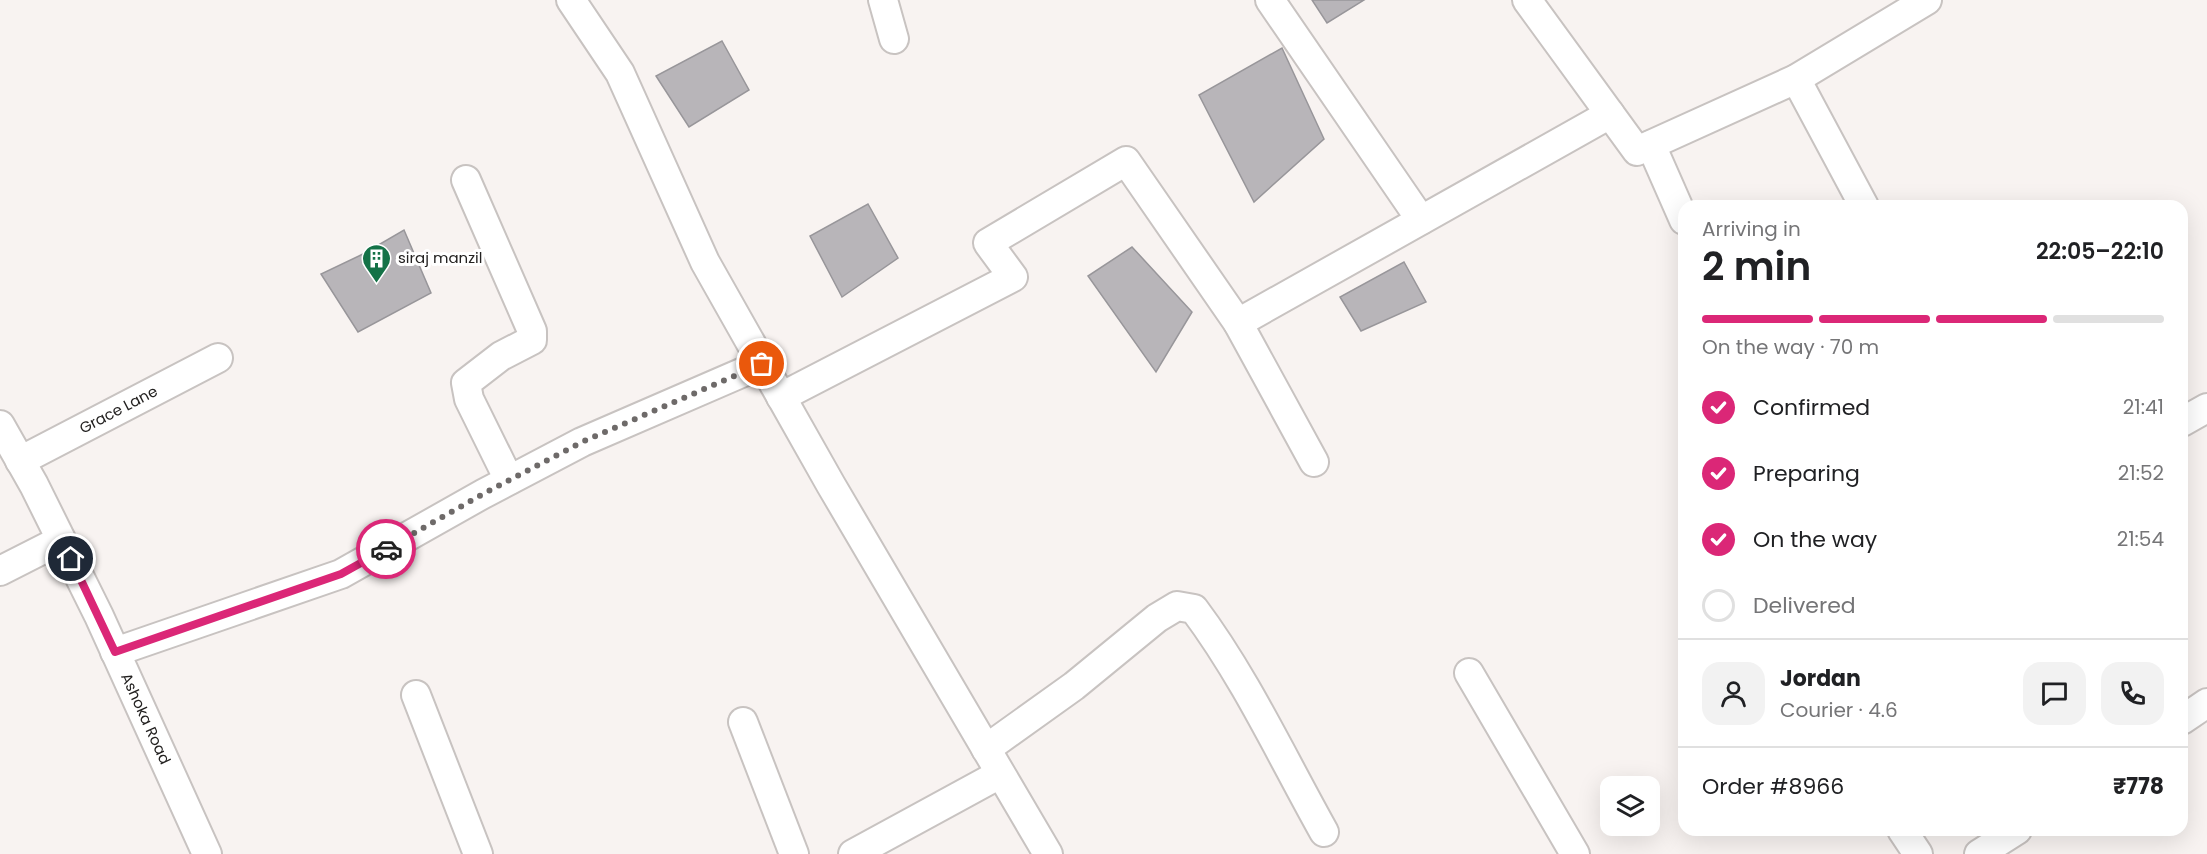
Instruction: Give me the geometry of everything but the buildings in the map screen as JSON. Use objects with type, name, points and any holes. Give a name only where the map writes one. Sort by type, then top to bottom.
[{"type":"street","points":[[883,0],[894,39]]},
{"type":"street","points":[[1270,0],[1421,220]]},
{"type":"street","points":[[1527,0],[1637,151],[1796,79],[1927,0]]},
{"type":"street","points":[[574,1],[620,73],[705,262],[781,397],[1048,854]]},
{"type":"street","points":[[1796,79],[1861,200]]},
{"type":"street","points":[[1238,323],[1610,114]]},
{"type":"street","points":[[1651,145],[1678,206]]},
{"type":"street","points":[[781,397],[1013,277],[988,243],[1126,161],[1238,323],[1314,462]]},
{"type":"street","points":[[466,180],[532,331],[532,340],[501,356],[466,383],[469,399],[509,480]]},
{"type":"street","name":"Grace Lane","points":[[20,461],[218,358]]},
{"type":"street","points":[[115,652],[341,574],[582,442],[762,364]]},
{"type":"street","points":[[2188,419],[2207,408]]},
{"type":"street","name":"Ashoka Road","points":[[0,425],[61,540],[207,854]]},
{"type":"street","points":[[0,571],[61,540]]},
{"type":"street","points":[[986,749],[1074,686],[1157,618],[1177,606],[1194,609],[1223,652],[1324,832]]},
{"type":"street","points":[[1469,673],[1575,854]]},
{"type":"street","points":[[416,694],[478,854]]},
{"type":"street","points":[[2188,716],[2207,703]]},
{"type":"street","points":[[744,722],[794,854]]},
{"type":"street","points":[[853,854],[1000,774]]},
{"type":"street","points":[[1906,836],[1918,854]]},
{"type":"street","points":[[1979,854],[2008,836]]},
{"type":"way so far","points":[[386,549],[582,442],[762,364]]},
{"type":"place","name":"siraj manzil","points":[[377,284]]},
{"type":"route","points":[[71,559],[115,652],[341,574],[386,549]]}]
